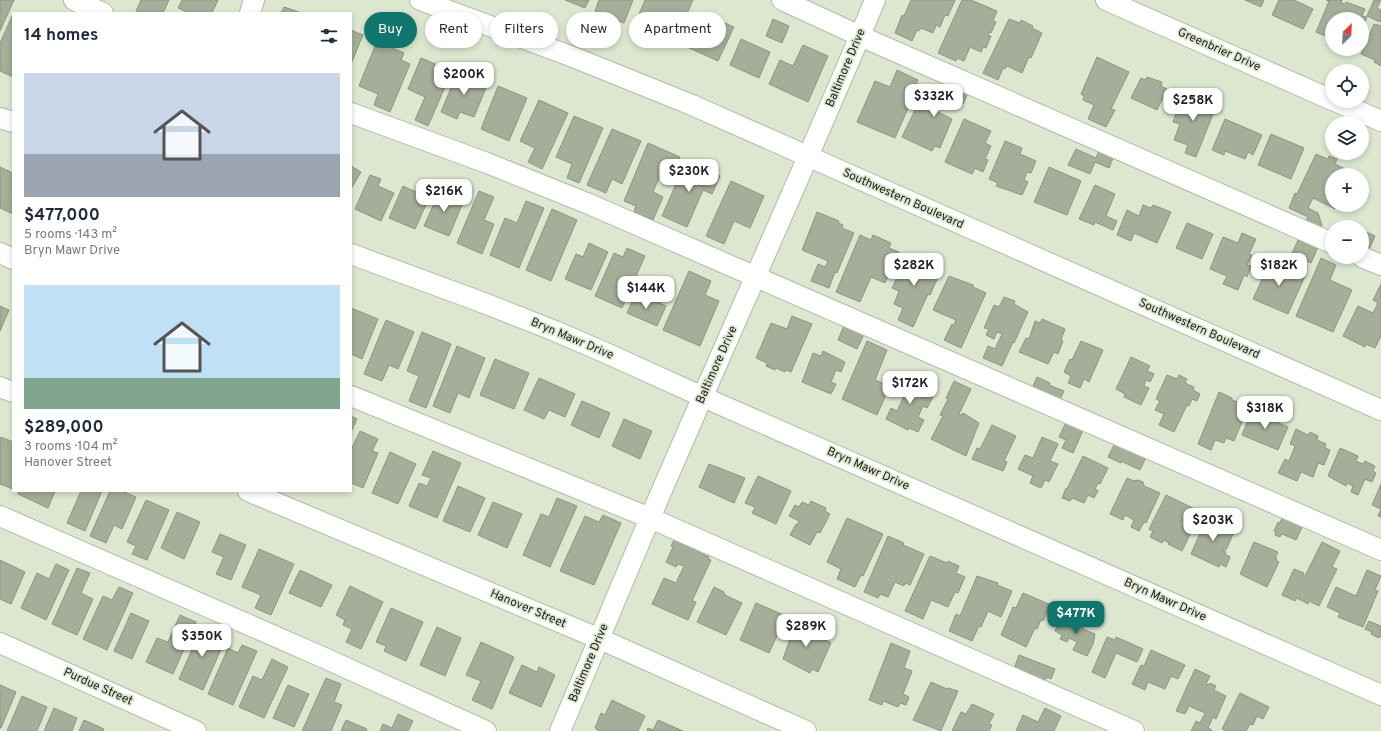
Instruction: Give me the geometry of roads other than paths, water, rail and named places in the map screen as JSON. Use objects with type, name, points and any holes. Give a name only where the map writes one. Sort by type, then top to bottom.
[{"type":"street","points":[[74,0],[101,12]]},
{"type":"street","points":[[250,12],[254,0]]},
{"type":"street","name":"Southwestern Boulevard","points":[[420,0],[580,60],[692,105],[1381,410]]},
{"type":"street","points":[[782,0],[860,36],[1325,240]]},
{"type":"street","name":"Baltimore Drive","points":[[560,731],[650,518],[875,0]]},
{"type":"street","name":"Greenbrier Drive","points":[[1106,0],[1325,96]]},
{"type":"street","name":"Greenbrier Drive","points":[[1350,108],[1381,122]]},
{"type":"street","points":[[352,113],[487,163],[549,188],[756,276],[1381,550]]},
{"type":"street","points":[[0,118],[12,122]]},
{"type":"street","points":[[0,253],[12,258]]},
{"type":"street","name":"Bryn Mawr Drive","points":[[352,254],[476,300],[606,353],[1381,695]]},
{"type":"street","points":[[1369,259],[1381,265]]},
{"type":"street","points":[[0,387],[12,392]]},
{"type":"street","points":[[352,396],[423,424],[650,518],[1134,731]]},
{"type":"street","name":"Hanover Street","points":[[250,492],[600,639],[806,731]]},
{"type":"street","points":[[0,516],[320,656],[486,731]]},
{"type":"street","name":"Purdue Street","points":[[0,643],[196,731]]}]
